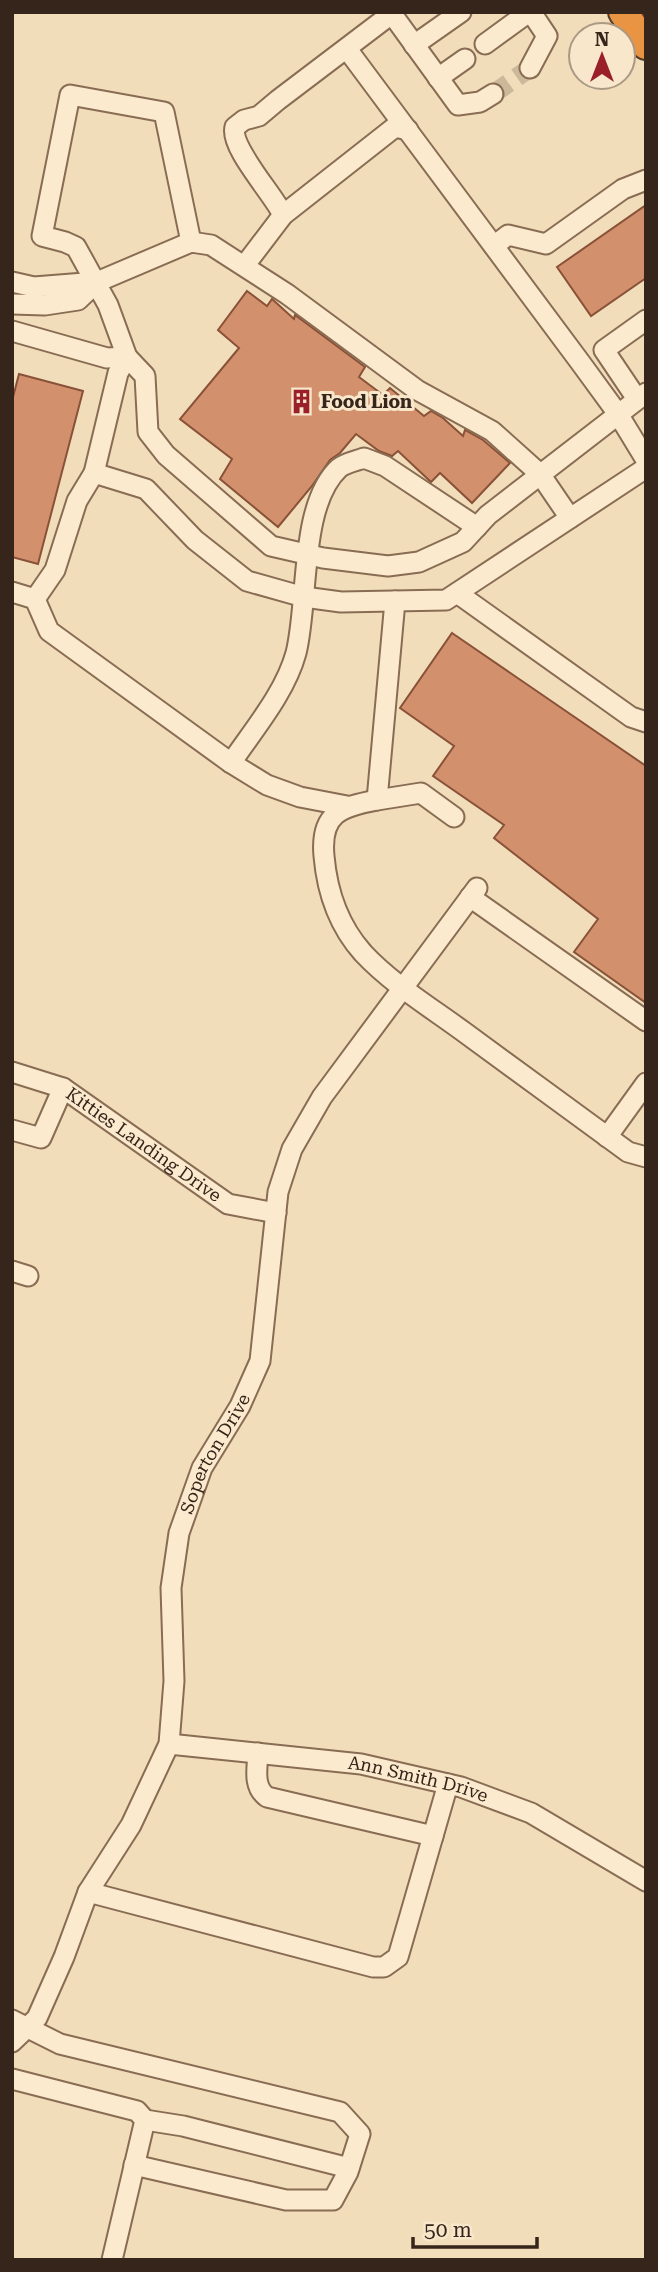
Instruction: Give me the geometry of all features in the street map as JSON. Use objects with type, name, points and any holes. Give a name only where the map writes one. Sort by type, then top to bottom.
[{"type":"highway","points":[[623,12],[646,45]]},
{"type":"street","points":[[414,45],[461,12]]},
{"type":"street","points":[[485,44],[530,12],[547,36],[530,68]]},
{"type":"street","points":[[284,215],[237,145],[234,127],[266,112],[393,13],[457,105],[480,102],[493,94]]},
{"type":"street","points":[[347,49],[618,414],[646,460]]},
{"type":"street","points":[[438,78],[465,59]]},
{"type":"street","points":[[191,242],[164,112],[70,95],[42,236],[76,247],[97,282],[127,357],[145,376],[148,432],[166,455],[271,546],[307,554],[388,566],[419,562],[463,542],[540,474],[642,396],[604,350],[646,320]]},
{"type":"street","points":[[245,265],[284,215],[395,127],[408,130]]},
{"type":"street","points":[[494,246],[508,235],[546,244],[623,189],[646,180]]},
{"type":"street","points":[[12,282],[34,287],[97,282],[191,242],[211,245],[287,294],[417,390],[492,431],[540,474],[570,518]]},
{"type":"street","points":[[97,282],[78,300],[45,305],[16,304],[12,330],[107,358],[127,357]]},
{"type":"street","points":[[35,599],[55,570],[77,501],[94,473],[118,373],[127,357]]},
{"type":"street","points":[[230,763],[285,683],[296,653],[307,554],[321,491],[341,467],[364,458],[384,466],[477,527]]},
{"type":"street","points":[[94,473],[146,489],[195,540],[247,581],[304,597],[341,602],[446,600],[646,468]]},
{"type":"street","points":[[12,592],[35,599],[49,631],[230,763],[267,785],[300,797],[347,806],[421,793],[454,817]]},
{"type":"street","points":[[457,593],[631,717],[646,722]]},
{"type":"street","points":[[377,800],[395,601]]},
{"type":"street","points":[[347,806],[329,820],[322,841],[326,881],[339,919],[363,952],[403,988],[607,1137],[628,1152],[646,1157]]},
{"type":"street","name":"Soperton Drive","points":[[12,2042],[20,2024],[37,2018],[64,1957],[88,1892],[131,1825],[169,1744],[174,1681],[171,1588],[179,1533],[202,1468],[240,1406],[260,1361],[278,1192],[292,1149],[322,1097],[473,892],[646,1021]]},
{"type":"street","name":"Kitties Landing Drive","points":[[12,1072],[63,1088],[228,1204],[276,1213]]},
{"type":"street","points":[[607,1137],[646,1083]]},
{"type":"street","points":[[12,1130],[41,1138],[63,1088]]},
{"type":"street","name":"Ann Smith Drive","points":[[169,1744],[361,1764],[448,1784],[531,1814],[646,1881]]},
{"type":"street","points":[[258,1753],[258,1787],[267,1797],[433,1836]]},
{"type":"street","points":[[88,1892],[373,1967],[384,1967],[398,1957],[448,1784]]},
{"type":"street","points":[[20,2024],[60,2044],[341,2112],[360,2134],[349,2168],[333,2200],[286,2200],[134,2165]]},
{"type":"street","points":[[12,2079],[137,2110],[145,2120],[183,2126],[349,2168]]},
{"type":"street","points":[[112,2260],[145,2120]]},
{"type":"building","points":[[646,205],[646,278],[591,316],[557,267]]},
{"type":"building","name":"Food Lion","points":[[247,291],[267,306],[272,299],[294,319],[295,315],[365,367],[359,377],[383,395],[390,388],[424,416],[431,411],[463,436],[465,430],[483,440],[510,463],[472,503],[440,473],[431,482],[398,451],[392,456],[379,451],[356,434],[340,453],[330,460],[278,527],[220,479],[232,459],[180,419],[239,348],[218,330]]},
{"type":"building","points":[[19,374],[83,391],[38,564],[12,557],[12,401]]},
{"type":"building","points":[[452,633],[646,766],[646,1003],[574,952],[598,919],[494,838],[504,825],[433,776],[454,746],[400,708]]},
{"type":"tunnel","points":[[493,94],[530,68]]},
{"type":"place","name":"Food Lion","points":[[301,402]]}]
